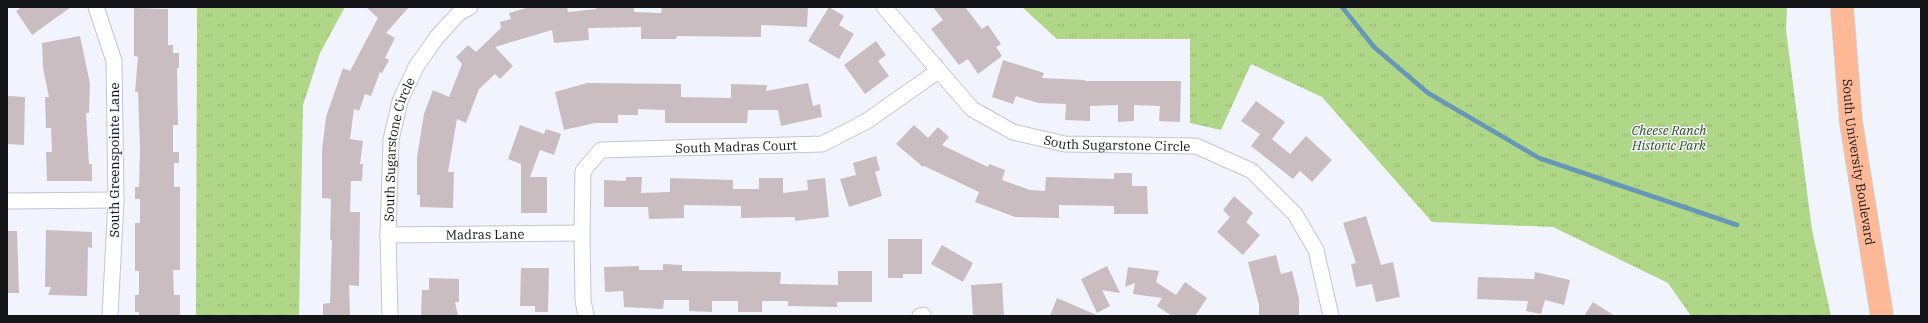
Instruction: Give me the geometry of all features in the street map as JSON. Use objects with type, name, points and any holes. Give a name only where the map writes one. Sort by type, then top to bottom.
[{"type":"main road","name":"South University Boulevard","points":[[1842,7],[1851,122],[1882,316]]},
{"type":"street","name":"South Greenspointe Lane","points":[[96,7],[114,61],[116,200],[110,316]]},
{"type":"street","name":"South Sugarstone Circle","points":[[390,316],[388,235],[390,140],[400,101],[416,67],[437,37],[459,13],[470,7]]},
{"type":"street","name":"South Sugarstone Circle","points":[[884,7],[972,109],[1013,132],[1065,144],[1196,146],[1252,171],[1295,214],[1316,250],[1331,316]]},
{"type":"street","name":"South Madras Court","points":[[586,316],[583,300],[583,171],[601,150],[822,144],[867,121],[938,71]]},
{"type":"street","points":[[7,201],[116,200]]},
{"type":"street","name":"Madras Lane","points":[[388,235],[582,233]]},
{"type":"green space","points":[[197,7],[345,7],[320,53],[303,105],[299,316],[196,316]]},
{"type":"green space","name":"Cheese Ranch Historic Park","points":[[1022,7],[1787,7],[1786,30],[1812,230],[1831,316],[1691,316],[1668,283],[1553,227],[1432,222],[1322,97],[1251,64],[1221,130],[1190,123],[1190,39],[1057,39]]},
{"type":"building","points":[[22,7],[71,7],[32,35],[16,11]]},
{"type":"building","points":[[366,7],[409,7],[386,33],[395,38],[385,58],[389,60],[382,73],[380,72],[371,96],[365,94],[359,111],[354,109],[350,139],[363,141],[360,164],[363,164],[362,181],[351,181],[350,212],[360,212],[359,286],[349,285],[350,316],[323,316],[323,304],[330,303],[332,240],[330,240],[331,199],[322,198],[322,150],[326,117],[343,68],[350,71],[378,18]]},
{"type":"building","points":[[530,7],[567,7],[568,12],[596,9],[596,7],[634,7],[634,12],[661,13],[662,7],[808,7],[807,27],[761,25],[761,37],[677,36],[676,39],[641,39],[641,27],[588,28],[589,40],[554,43],[552,30],[495,47],[513,66],[500,79],[495,74],[479,89],[466,123],[457,119],[448,172],[454,172],[453,208],[420,207],[420,195],[417,195],[417,157],[424,114],[433,90],[449,97],[462,64],[456,57],[468,45],[476,52],[501,28],[500,22],[511,19],[509,13]]},
{"type":"building","points":[[829,7],[844,16],[839,25],[854,34],[839,59],[808,41]]},
{"type":"building","points":[[933,7],[965,7],[982,29],[988,25],[1001,44],[996,47],[1002,56],[978,74],[968,59],[959,65],[931,29],[943,20]]},
{"type":"building","points":[[134,8],[168,9],[168,45],[173,45],[173,53],[179,53],[179,68],[177,68],[178,125],[173,125],[173,152],[179,152],[179,163],[174,163],[174,187],[180,187],[180,270],[173,270],[174,295],[180,295],[180,316],[139,316],[139,312],[135,312],[135,295],[139,295],[139,271],[135,271],[135,223],[140,223],[140,199],[135,199],[135,187],[139,187],[140,149],[138,92],[135,92],[138,57],[134,56]]},
{"type":"building","points":[[80,36],[90,84],[89,113],[86,113],[89,164],[92,164],[92,181],[47,181],[46,152],[52,152],[51,128],[46,128],[45,97],[49,97],[43,68],[42,43]]},
{"type":"building","points":[[876,41],[886,55],[878,61],[889,76],[865,94],[844,65]]},
{"type":"building","points":[[1003,60],[1044,73],[1042,78],[1085,81],[1181,81],[1180,122],[1159,121],[1160,106],[1134,105],[1134,121],[1118,122],[1118,105],[1090,106],[1090,121],[1065,120],[1066,104],[1038,103],[1016,96],[1013,104],[992,97]]},
{"type":"building","points":[[587,83],[681,84],[681,97],[731,98],[731,84],[767,85],[766,91],[808,83],[813,106],[820,104],[822,117],[781,126],[778,110],[748,110],[747,123],[665,123],[665,110],[638,109],[638,115],[618,115],[618,123],[595,123],[564,130],[555,92]]},
{"type":"building","points":[[7,96],[25,97],[24,145],[8,144]]},
{"type":"building","points":[[1256,101],[1285,122],[1272,139],[1290,154],[1306,136],[1332,160],[1312,182],[1300,171],[1293,179],[1251,146],[1260,134],[1241,121]]},
{"type":"building","points":[[520,125],[544,134],[546,129],[561,134],[554,155],[540,150],[530,177],[547,177],[547,213],[521,213],[521,164],[508,159]]},
{"type":"building","points":[[914,125],[928,138],[938,127],[949,137],[942,145],[988,167],[989,164],[1005,170],[1002,180],[1030,190],[1045,191],[1046,177],[1114,179],[1114,173],[1132,173],[1132,186],[1147,186],[1148,214],[1114,214],[1114,206],[1059,205],[1059,218],[1015,217],[975,202],[979,192],[924,166],[923,167],[896,144]]},
{"type":"building","points":[[876,156],[880,170],[875,172],[882,196],[849,207],[840,179],[856,175],[853,163]]},
{"type":"building","points":[[626,177],[642,177],[641,193],[670,192],[670,178],[733,180],[733,189],[759,189],[759,178],[783,178],[783,193],[808,190],[807,180],[825,178],[829,217],[795,221],[795,217],[741,218],[741,206],[684,205],[684,218],[649,219],[648,207],[604,207],[604,180],[626,181]]},
{"type":"building","points":[[1234,196],[1253,213],[1246,222],[1260,235],[1243,255],[1217,232],[1230,217],[1223,210]]},
{"type":"building","points":[[1366,216],[1381,265],[1393,262],[1400,297],[1376,302],[1372,284],[1356,287],[1351,264],[1356,263],[1343,223]]},
{"type":"building","points":[[46,230],[92,232],[92,248],[88,247],[87,296],[48,295],[51,287],[45,287]]},
{"type":"building","points":[[7,231],[17,231],[19,293],[7,293]]},
{"type":"building","points":[[888,239],[922,239],[922,274],[903,274],[903,278],[888,278]]},
{"type":"building","points":[[942,245],[973,263],[963,282],[931,264]]},
{"type":"building","points":[[1276,255],[1281,274],[1292,271],[1299,299],[1299,316],[1259,316],[1259,305],[1248,262]]},
{"type":"building","points":[[663,264],[682,265],[682,271],[781,272],[780,284],[838,285],[838,271],[872,271],[872,302],[837,302],[837,307],[788,306],[788,301],[762,301],[762,312],[738,312],[738,301],[712,301],[712,312],[689,311],[689,300],[664,300],[663,309],[624,307],[623,291],[605,292],[604,267],[639,266],[639,270],[663,270]]},
{"type":"building","points":[[1107,266],[1120,293],[1102,290],[1110,306],[1097,313],[1081,279]]},
{"type":"building","points":[[1128,267],[1159,271],[1156,282],[1176,295],[1185,282],[1207,298],[1195,316],[1172,316],[1157,306],[1162,298],[1133,294],[1135,283],[1125,287]]},
{"type":"building","points":[[521,268],[549,268],[548,312],[535,312],[535,306],[520,306]]},
{"type":"building","points":[[1535,272],[1570,280],[1564,305],[1545,300],[1541,314],[1526,311],[1528,301],[1477,299],[1478,277],[1534,279]]},
{"type":"building","points":[[429,278],[459,279],[459,302],[455,302],[458,316],[421,316],[422,290],[429,290]]},
{"type":"building","points":[[1002,283],[1004,316],[973,316],[971,285]]},
{"type":"building","points":[[1057,298],[1099,316],[1050,316]]},
{"type":"building","points":[[1593,302],[1615,316],[1584,316]]},
{"type":"waterway","points":[[1342,7],[1374,47],[1428,93],[1539,158],[1737,225]]}]
